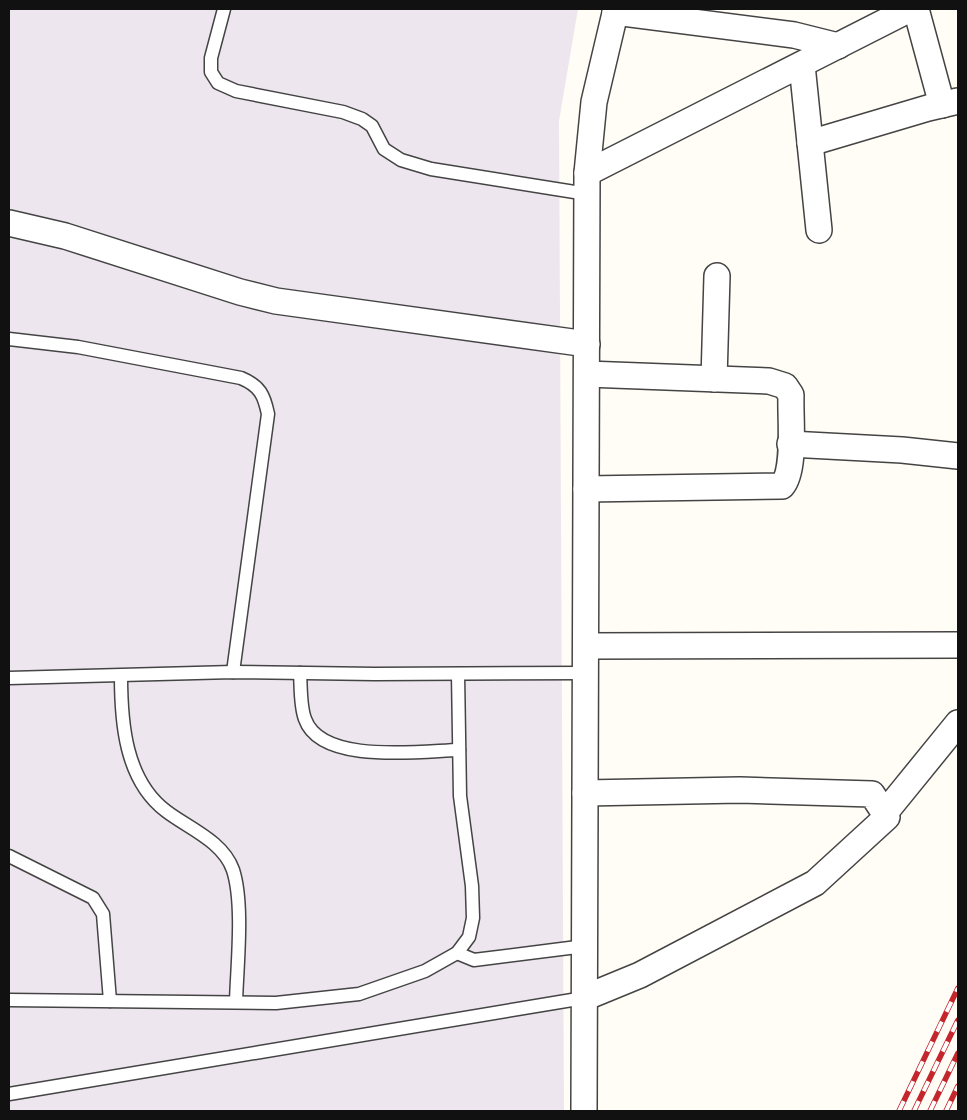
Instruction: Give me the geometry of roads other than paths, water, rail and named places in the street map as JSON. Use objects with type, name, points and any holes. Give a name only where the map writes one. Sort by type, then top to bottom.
[{"type":"street","points":[[588,184],[802,65],[910,9]]},
{"type":"street","points":[[810,143],[950,103],[916,9]]},
{"type":"street","points":[[584,1111],[588,184],[594,102],[616,10],[794,35],[838,46]]},
{"type":"street","points":[[802,65],[819,230]]},
{"type":"street","points":[[9,223],[65,236],[240,292],[276,301],[587,344]]},
{"type":"street","points":[[714,379],[717,276]]},
{"type":"street","points":[[586,489],[782,486],[788,479],[791,395],[784,386],[770,381],[587,374]]},
{"type":"street","points":[[790,444],[902,450],[958,456]]},
{"type":"street","points":[[586,646],[958,645]]},
{"type":"street","points":[[884,814],[958,723]]},
{"type":"street","points":[[584,998],[640,975],[815,883],[887,817],[872,794],[740,790],[585,793]]},
{"type":"lane","points":[[224,9],[211,58],[211,72],[218,83],[236,91],[343,112],[362,118],[372,126],[384,149],[401,160],[431,169],[588,184]]},
{"type":"lane","points":[[9,339],[78,347],[241,378],[255,384],[264,396],[268,414],[233,672]]},
{"type":"lane","points":[[9,678],[233,672],[586,673]]},
{"type":"lane","points":[[300,673],[305,719],[313,732],[328,744],[352,751],[459,750]]},
{"type":"lane","points":[[9,1000],[276,1003],[358,994],[425,971],[457,953],[469,937],[473,918],[472,886],[462,826],[458,674]]},
{"type":"lane","points":[[121,676],[121,719],[137,775],[153,799],[165,811],[209,839],[224,855],[232,869],[238,911],[236,1002]]},
{"type":"lane","points":[[9,856],[93,898],[103,914],[110,1001]]},
{"type":"lane","points":[[457,953],[474,960],[585,946]]},
{"type":"lane","points":[[9,1094],[584,998]]},
{"type":"railway","points":[[899,1111],[958,988]]},
{"type":"railway","points":[[914,1111],[958,1020]]},
{"type":"railway","points":[[930,1111],[958,1053]]},
{"type":"railway","points":[[946,1111],[958,1086]]}]
